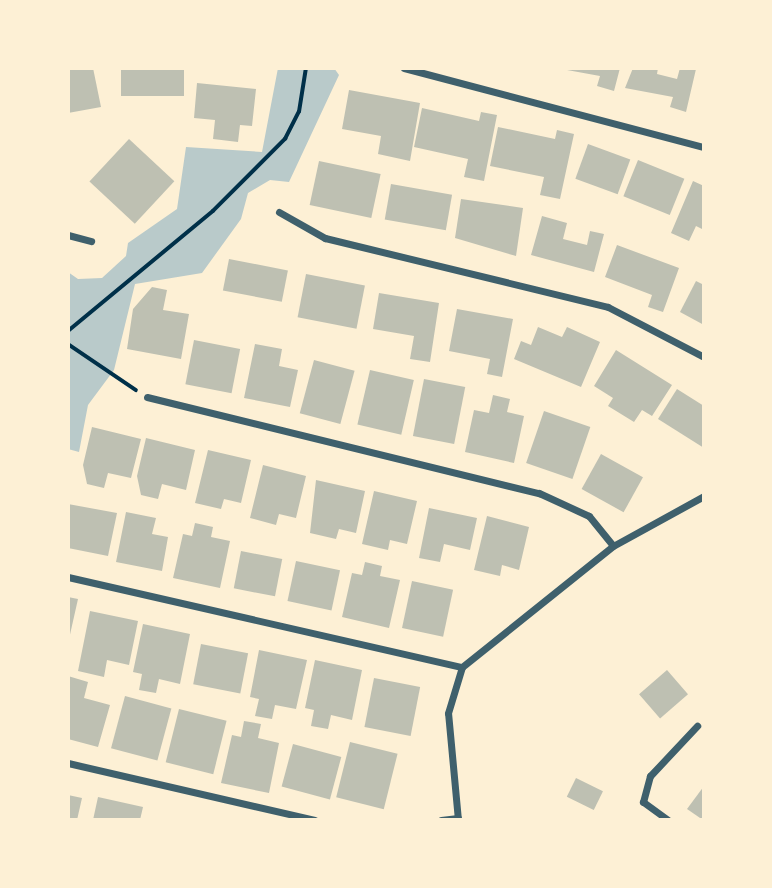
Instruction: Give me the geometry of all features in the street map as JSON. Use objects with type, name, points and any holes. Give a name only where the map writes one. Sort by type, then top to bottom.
[{"type":"street","points":[[404,68],[704,147]]},
{"type":"street","points":[[279,212],[325,238],[608,307],[704,357]]},
{"type":"street","points":[[68,235],[92,241]]},
{"type":"street","points":[[147,397],[539,493],[589,516],[613,546]]},
{"type":"street","points":[[441,820],[458,819],[448,713],[462,667],[613,546],[704,496]]},
{"type":"street","points":[[68,577],[462,667]]},
{"type":"street","points":[[668,820],[643,802],[650,776],[697,726]]},
{"type":"street","points":[[68,763],[314,820]]},
{"type":"path","points":[[68,331],[213,211],[285,139],[299,112],[306,68]]},
{"type":"path","points":[[68,344],[147,397]]},
{"type":"shaded area","points":[[278,68],[334,68],[339,75],[289,182],[270,180],[248,193],[241,219],[202,273],[135,284],[114,370],[88,405],[79,452],[68,449],[68,272],[78,279],[102,278],[126,256],[128,243],[177,209],[186,147],[262,152]]},
{"type":"building","points":[[68,68],[93,68],[101,107],[68,113]]},
{"type":"building","points":[[121,68],[184,68],[184,96],[121,96]]},
{"type":"building","points":[[556,68],[620,68],[614,91],[597,86],[600,76]]},
{"type":"building","points":[[633,68],[658,68],[657,74],[677,79],[680,68],[696,69],[686,112],[670,107],[673,97],[625,88]]},
{"type":"building","points":[[197,83],[256,89],[252,126],[240,125],[238,142],[213,139],[215,120],[194,118]]},
{"type":"building","points":[[349,90],[420,103],[410,161],[378,154],[381,136],[342,129]]},
{"type":"building","points":[[422,108],[479,121],[481,112],[497,115],[484,181],[464,177],[468,159],[414,147]]},
{"type":"building","points":[[498,127],[555,139],[557,130],[574,134],[560,199],[540,195],[544,177],[490,166]]},
{"type":"building","points":[[129,139],[174,181],[135,224],[89,181]]},
{"type":"building","points":[[588,144],[630,159],[618,194],[575,179]]},
{"type":"building","points":[[638,160],[684,179],[670,215],[623,196]]},
{"type":"building","points":[[319,161],[381,174],[371,218],[310,205]]},
{"type":"building","points":[[693,181],[704,186],[704,230],[696,226],[689,241],[671,233]]},
{"type":"building","points":[[391,184],[452,195],[446,230],[385,219]]},
{"type":"building","points":[[461,199],[523,208],[516,256],[455,238]]},
{"type":"building","points":[[542,216],[567,223],[563,239],[587,245],[590,231],[604,234],[594,272],[531,255]]},
{"type":"building","points":[[617,245],[679,268],[663,312],[648,307],[652,295],[605,277]]},
{"type":"building","points":[[229,259],[288,270],[282,302],[223,290]]},
{"type":"building","points":[[306,274],[365,285],[357,329],[298,317]]},
{"type":"building","points":[[696,281],[704,285],[704,325],[680,312]]},
{"type":"building","points":[[152,287],[167,290],[163,310],[189,314],[181,359],[127,349],[133,309]]},
{"type":"building","points":[[379,293],[439,303],[430,362],[410,359],[414,336],[373,329]]},
{"type":"building","points":[[457,309],[513,319],[502,377],[487,374],[490,359],[449,351]]},
{"type":"building","points":[[538,327],[562,337],[567,327],[600,342],[581,387],[514,359],[521,341],[531,345]]},
{"type":"building","points":[[194,340],[240,349],[232,393],[185,384]]},
{"type":"building","points":[[255,344],[282,349],[279,366],[298,370],[290,407],[244,398]]},
{"type":"building","points":[[616,350],[672,385],[652,416],[642,410],[634,422],[608,406],[613,398],[594,386]]},
{"type":"building","points":[[314,360],[355,371],[340,424],[300,413]]},
{"type":"building","points":[[370,370],[414,380],[401,435],[357,425]]},
{"type":"building","points":[[424,379],[465,387],[454,444],[413,436]]},
{"type":"building","points":[[677,389],[704,406],[704,448],[658,419]]},
{"type":"building","points":[[493,395],[510,399],[507,412],[524,416],[514,463],[465,452],[474,410],[489,413]]},
{"type":"building","points":[[544,411],[590,427],[572,479],[526,463]]},
{"type":"building","points":[[92,427],[141,439],[131,478],[108,473],[104,488],[87,484],[83,465]]},
{"type":"building","points":[[146,438],[195,450],[186,490],[162,484],[158,499],[141,495],[137,476]]},
{"type":"building","points":[[208,450],[251,460],[241,503],[224,499],[221,509],[195,503]]},
{"type":"building","points":[[601,454],[643,477],[624,512],[582,489]]},
{"type":"building","points":[[263,465],[306,476],[296,518],[279,514],[276,525],[250,518]]},
{"type":"building","points":[[316,480],[365,491],[356,533],[339,529],[336,539],[310,533]]},
{"type":"building","points":[[374,491],[417,501],[407,544],[390,540],[388,550],[362,544]]},
{"type":"building","points":[[68,504],[117,513],[108,556],[68,548]]},
{"type":"building","points":[[429,508],[477,518],[470,550],[444,544],[440,562],[419,558]]},
{"type":"building","points":[[126,512],[156,518],[152,534],[168,537],[162,571],[116,562]]},
{"type":"building","points":[[487,516],[529,527],[519,570],[502,565],[500,576],[474,570]]},
{"type":"building","points":[[195,523],[213,527],[211,537],[230,541],[220,588],[173,578],[183,534],[192,536]]},
{"type":"building","points":[[241,551],[282,559],[275,596],[234,588]]},
{"type":"building","points":[[296,561],[340,570],[331,610],[287,601]]},
{"type":"building","points":[[365,562],[382,566],[380,576],[400,580],[389,628],[342,617],[352,573],[362,575]]},
{"type":"building","points":[[412,581],[453,590],[443,637],[402,628]]},
{"type":"building","points":[[68,597],[78,599],[69,639],[68,639]]},
{"type":"building","points":[[90,611],[138,621],[129,665],[107,660],[104,677],[78,671]]},
{"type":"building","points":[[143,624],[190,634],[180,684],[159,679],[156,693],[139,690],[142,674],[133,672]]},
{"type":"building","points":[[201,644],[248,653],[240,693],[193,684]]},
{"type":"building","points":[[259,650],[307,660],[296,709],[275,705],[272,719],[255,716],[259,699],[250,697]]},
{"type":"building","points":[[315,660],[362,670],[352,720],[331,715],[328,729],[311,726],[314,710],[305,708]]},
{"type":"building","points":[[667,670],[688,694],[660,718],[639,694]]},
{"type":"building","points":[[68,676],[88,682],[84,698],[110,705],[98,747],[68,739]]},
{"type":"building","points":[[374,678],[420,687],[411,736],[364,727]]},
{"type":"building","points":[[125,696],[171,708],[157,761],[111,748]]},
{"type":"building","points":[[179,709],[227,721],[213,774],[166,762]]},
{"type":"building","points":[[244,721],[261,724],[258,738],[279,743],[269,793],[221,783],[232,735],[241,737]]},
{"type":"building","points":[[350,742],[398,754],[384,809],[336,797]]},
{"type":"building","points":[[293,744],[341,757],[330,799],[282,787]]},
{"type":"building","points":[[576,778],[603,791],[594,810],[567,797]]},
{"type":"building","points":[[704,786],[704,820],[703,820],[687,809]]},
{"type":"building","points":[[68,795],[82,798],[77,820],[68,820]]},
{"type":"building","points":[[98,797],[143,807],[140,820],[93,820]]}]
